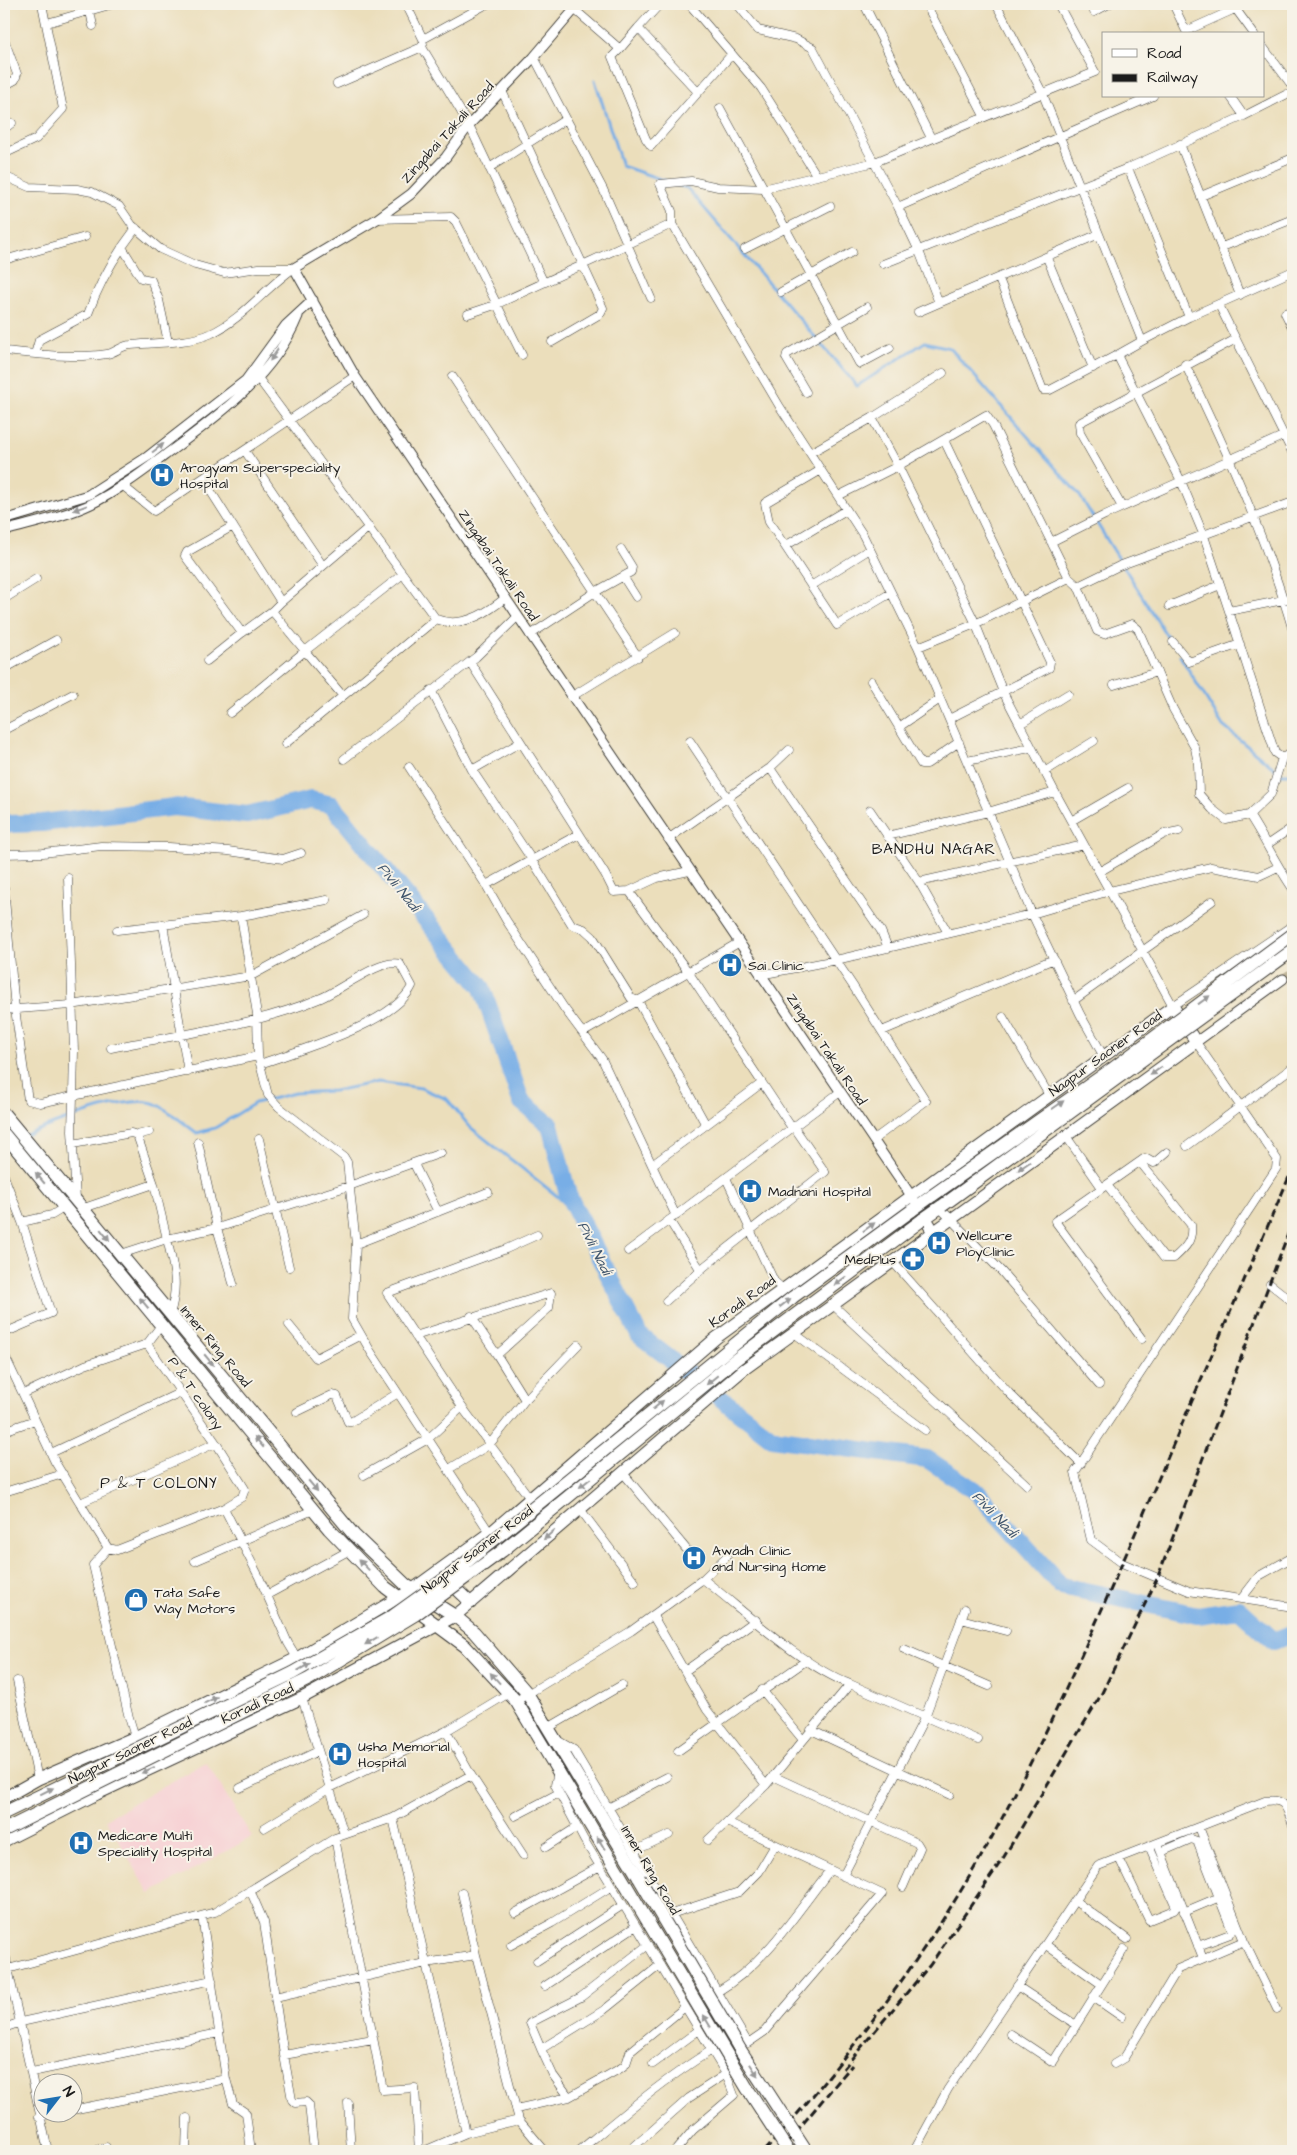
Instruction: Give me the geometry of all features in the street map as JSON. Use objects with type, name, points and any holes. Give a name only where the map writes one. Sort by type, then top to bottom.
[{"type":"highway","name":"Nagpur Saoner Road","points":[[933,1195],[1112,1069],[1293,934]]},
{"type":"highway","name":"Nagpur Saoner Road","points":[[941,1207],[1293,950]]},
{"type":"highway","name":"Inner Ring Road","points":[[5,1116],[120,1254],[166,1319],[313,1510],[385,1587],[466,1646],[512,1697],[747,2088],[788,2151]]},
{"type":"highway","name":"Inner Ring Road","points":[[9,1140],[65,1207],[166,1319],[354,1535],[413,1589],[455,1616],[474,1632],[527,1693],[741,2050],[806,2151]]},
{"type":"highway","name":"Koradi Road","points":[[913,1204],[933,1195]]},
{"type":"highway","name":"Nagpur Saoner Road","points":[[4,1813],[293,1673],[393,1616],[442,1582],[785,1302],[913,1204]]},
{"type":"highway","points":[[933,1231],[923,1220],[941,1207]]},
{"type":"highway","name":"Nagpur Saoner Road","points":[[4,1830],[309,1679],[416,1614],[502,1551],[735,1360],[923,1220]]},
{"type":"main road","points":[[455,1616],[743,1370],[1196,1042],[1173,1006]]},
{"type":"main road","name":"Koradi Road","points":[[400,1598],[490,1532],[627,1417],[716,1338],[913,1204],[1049,1095],[1173,1006]]},
{"type":"main road","points":[[627,1417],[656,1445]]},
{"type":"main road","points":[[437,1572],[470,1603]]},
{"type":"main road","points":[[4,1798],[38,1779],[135,1737],[297,1658],[400,1598]]},
{"type":"main road","name":"Koradi Road","points":[[4,1841],[97,1794],[297,1701],[455,1616]]},
{"type":"main road","points":[[269,1671],[297,1701]]},
{"type":"street","points":[[4,154],[36,139],[63,109],[42,4]]},
{"type":"street","points":[[46,23],[113,4]]},
{"type":"street","points":[[406,4],[423,43],[468,126],[543,281]]},
{"type":"street","points":[[337,84],[423,43],[487,4]]},
{"type":"street","points":[[660,4],[612,57],[646,139],[651,146],[697,91],[732,54]]},
{"type":"street","points":[[689,4],[761,88],[817,176]]},
{"type":"street","points":[[737,4],[758,30],[774,36],[796,39],[813,48],[898,207],[919,251],[939,303]]},
{"type":"street","points":[[864,4],[931,138]]},
{"type":"street","points":[[926,4],[984,116]]},
{"type":"street","points":[[996,4],[1042,92],[1142,341]]},
{"type":"street","points":[[1058,4],[1095,72]]},
{"type":"street","points":[[1094,12],[1109,4]]},
{"type":"street","points":[[1173,4],[1185,32]]},
{"type":"street","points":[[1187,32],[1246,4]]},
{"type":"street","points":[[576,6],[620,49]]},
{"type":"street","name":"Zingabai Takali Road","points":[[576,6],[534,57],[468,126],[446,158],[410,194],[377,219],[294,268],[355,376],[873,1140],[913,1204]]},
{"type":"street","points":[[1235,8],[1253,32]]},
{"type":"street","points":[[90,11],[93,26]]},
{"type":"street","points":[[638,28],[697,91]]},
{"type":"street","points":[[4,39],[17,74],[15,80],[4,86]]},
{"type":"street","points":[[1264,48],[1293,87]]},
{"type":"street","points":[[534,57],[603,189],[651,298]]},
{"type":"street","points":[[1102,68],[875,162],[764,189],[718,187],[691,181],[660,184],[672,211],[672,224],[870,549],[918,647],[1032,914],[1073,1001],[1104,1057]]},
{"type":"street","points":[[502,91],[603,308],[600,314],[552,342]]},
{"type":"street","points":[[883,264],[1080,185],[1128,168],[1244,116],[1293,91]]},
{"type":"street","points":[[898,207],[1061,138],[1148,98]]},
{"type":"street","points":[[1231,98],[1244,116]]},
{"type":"street","points":[[720,108],[784,229],[860,364],[890,348]]},
{"type":"street","points":[[489,168],[566,119]]},
{"type":"street","points":[[4,129],[12,123]]},
{"type":"street","points":[[1180,144],[1240,295]]},
{"type":"street","points":[[1201,196],[1293,158]]},
{"type":"street","points":[[1128,168],[1189,318]]},
{"type":"street","points":[[4,176],[30,187],[77,189],[92,192],[119,206],[136,228],[160,249],[195,265],[224,273],[259,268],[294,268]]},
{"type":"street","points":[[745,250],[830,206]]},
{"type":"street","points":[[377,219],[451,217],[456,222],[495,305],[522,355]]},
{"type":"street","points":[[1222,247],[1293,218]]},
{"type":"street","points":[[468,314],[495,305],[543,281],[672,224]]},
{"type":"street","points":[[35,354],[39,340],[88,314],[96,292],[122,247],[136,228]]},
{"type":"street","points":[[918,312],[999,279],[1099,234]]},
{"type":"street","points":[[4,260],[85,237]]},
{"type":"street","points":[[122,247],[141,278],[151,280],[159,300],[168,342]]},
{"type":"street","points":[[781,292],[852,252]]},
{"type":"street","points":[[1047,258],[1092,368]]},
{"type":"street","points":[[4,351],[35,354],[108,354],[128,345],[168,342],[209,335],[229,324],[280,278],[294,268]]},
{"type":"street","points":[[999,279],[1043,390],[1050,390],[1142,341],[1293,271]]},
{"type":"street","points":[[4,520],[88,495],[147,457],[246,380],[286,325],[312,300]]},
{"type":"street","points":[[1219,304],[1293,454]]},
{"type":"street","points":[[806,392],[786,358],[787,354],[867,307]]},
{"type":"street","points":[[1293,310],[1285,314],[1293,329]]},
{"type":"street","points":[[4,531],[90,505],[122,485],[209,423],[252,386],[292,330],[299,314]]},
{"type":"street","points":[[1122,508],[1080,433],[1079,423],[1236,338]]},
{"type":"street","points":[[1117,355],[1134,392],[1181,481],[1204,536],[1274,753],[1282,758]]},
{"type":"street","points":[[1185,364],[1231,459],[1284,600],[1293,631]]},
{"type":"street","points":[[810,453],[872,418],[942,372]]},
{"type":"street","points":[[122,485],[154,512],[355,376]]},
{"type":"street","points":[[452,376],[638,657]]},
{"type":"street","points":[[258,378],[291,420],[436,619],[446,623],[468,620],[487,613],[505,598]]},
{"type":"street","points":[[838,496],[898,466],[986,415],[993,425],[1069,578],[1078,586],[1097,631],[1104,634],[1132,624],[1138,629],[1173,709],[1195,748],[1198,764],[1199,794],[1212,809],[1226,820],[1249,815],[1271,794],[1282,758],[1293,752]]},
{"type":"street","points":[[872,418],[898,466],[975,624],[1003,692],[1030,748],[1173,1006],[1293,925]]},
{"type":"street","points":[[1051,542],[1104,515],[1285,435]]},
{"type":"street","points":[[944,440],[990,532],[1050,662],[1048,668],[949,719]]},
{"type":"street","points":[[245,451],[323,566]]},
{"type":"street","points":[[821,470],[765,502],[769,522],[837,625],[891,593]]},
{"type":"street","points":[[203,479],[282,602]]},
{"type":"street","points":[[1078,586],[1119,566],[1293,502]]},
{"type":"street","points":[[785,546],[846,510]]},
{"type":"street","points":[[233,526],[187,552],[185,556],[242,633]]},
{"type":"street","points":[[207,661],[282,602],[369,527]]},
{"type":"street","points":[[530,635],[595,592],[624,578],[631,572],[632,567],[621,549]]},
{"type":"street","points":[[811,586],[870,549]]},
{"type":"street","points":[[230,713],[403,574]]},
{"type":"street","points":[[624,578],[636,597]]},
{"type":"street","points":[[918,647],[975,624],[1069,578]]},
{"type":"street","points":[[4,599],[36,580]]},
{"type":"street","points":[[1169,606],[1220,585]]},
{"type":"street","points":[[1229,611],[1293,598]]},
{"type":"street","points":[[272,610],[342,695]]},
{"type":"street","points":[[344,759],[431,690],[470,662],[517,617]]},
{"type":"street","points":[[285,744],[436,619]]},
{"type":"street","points":[[571,697],[675,633]]},
{"type":"street","points":[[4,669],[56,640]]},
{"type":"street","points":[[1174,642],[1189,662],[1240,644]]},
{"type":"street","points":[[470,662],[614,892],[629,891],[657,878],[690,871]]},
{"type":"street","points":[[1114,685],[1157,672]]},
{"type":"street","points":[[871,681],[921,764],[927,764],[959,742]]},
{"type":"street","points":[[431,690],[472,770],[532,860],[572,925],[584,928],[593,937],[630,998],[638,1001],[706,1125]]},
{"type":"street","points":[[4,730],[72,694]]},
{"type":"street","points":[[1020,724],[1068,694]]},
{"type":"street","points":[[899,727],[940,699]]},
{"type":"street","points":[[690,741],[836,960],[926,1101],[873,1140]]},
{"type":"street","points":[[1044,772],[1094,741]]},
{"type":"street","points":[[472,770],[521,742]]},
{"type":"street","points":[[967,761],[1030,748]]},
{"type":"street","points":[[668,839],[770,768],[789,750]]},
{"type":"street","points":[[409,767],[553,992],[602,1059],[652,1165],[673,1218],[700,1270]]},
{"type":"street","points":[[770,768],[880,931],[888,948]]},
{"type":"street","points":[[1070,820],[1128,788]]},
{"type":"street","points":[[888,836],[988,812],[1055,792]]},
{"type":"street","points":[[870,810],[919,882],[948,933]]},
{"type":"street","points":[[1249,815],[1268,844],[1278,867],[1293,889]]},
{"type":"street","points":[[1268,844],[1293,827]]},
{"type":"street","points":[[1099,872],[1164,834],[1179,831]]},
{"type":"street","points":[[486,885],[579,834]]},
{"type":"street","points":[[4,854],[43,853],[101,846],[209,849],[284,859],[300,853]]},
{"type":"street","points":[[919,882],[1084,846]]},
{"type":"street","points":[[760,975],[836,960],[1032,914],[1110,891],[1211,867],[1259,876],[1278,867]]},
{"type":"street","points":[[68,878],[74,1051],[72,1131],[80,1204],[154,1184]]},
{"type":"street","points":[[4,888],[16,1009],[28,1100],[40,1103],[188,1072],[259,1060],[330,1040],[368,1022],[408,994],[412,986],[400,964],[392,962],[322,998],[256,1020],[111,1048]]},
{"type":"street","points":[[629,891],[689,974],[762,1083],[825,1172],[700,1270],[666,1301]]},
{"type":"street","points":[[117,930],[241,916],[327,900]]},
{"type":"street","points":[[1073,1001],[1144,952],[1212,901]]},
{"type":"street","points":[[4,1010],[71,1005],[251,976],[364,915]]},
{"type":"street","points":[[241,916],[251,976],[259,1060],[268,1095],[279,1107],[344,1157],[347,1162],[356,1244],[352,1319],[398,1394],[490,1532]]},
{"type":"street","points":[[163,924],[183,1033],[188,1072]]},
{"type":"street","points":[[584,1032],[689,974],[738,943]]},
{"type":"street","points":[[882,1031],[1054,959]]},
{"type":"street","points":[[1283,979],[1196,1042],[1277,1159],[1276,1169],[1075,1472],[1091,1540],[1122,1564],[1189,1591],[1293,1607]]},
{"type":"street","points":[[1003,1017],[1049,1095]]},
{"type":"street","points":[[1187,1146],[1293,1067]]},
{"type":"street","points":[[652,1165],[762,1083]]},
{"type":"street","points":[[628,1252],[840,1092]]},
{"type":"street","points":[[23,1394],[85,1365],[147,1344],[166,1319],[176,1296],[176,1274],[154,1184],[136,1135],[131,1132],[73,1144]]},
{"type":"street","points":[[136,1135],[149,1132]]},
{"type":"street","points":[[1066,1136],[1105,1187],[1164,1258],[1174,1258],[1188,1245],[1192,1235],[1191,1225],[1140,1162]]},
{"type":"street","points":[[259,1139],[277,1207],[289,1267]]},
{"type":"street","points":[[198,1142],[217,1228],[233,1283]]},
{"type":"street","points":[[1142,1339],[1055,1221],[1145,1158],[1154,1163],[1167,1152]]},
{"type":"street","points":[[120,1254],[167,1239],[217,1228],[277,1207],[349,1186],[441,1153]]},
{"type":"street","points":[[414,1164],[438,1212]]},
{"type":"street","points":[[4,1176],[22,1222],[51,1313],[4,1333]]},
{"type":"street","points":[[726,1178],[749,1231],[774,1281],[784,1290]]},
{"type":"street","points":[[356,1244],[488,1192]]},
{"type":"street","points":[[22,1222],[52,1215],[65,1207]]},
{"type":"street","points":[[941,1207],[949,1220],[1002,1272],[1099,1385]]},
{"type":"street","points":[[529,1498],[462,1407],[387,1293],[506,1249],[537,1235]]},
{"type":"street","points":[[892,1261],[1009,1393],[1080,1464]]},
{"type":"street","points":[[1270,1284],[1293,1302]]},
{"type":"street","points":[[415,1336],[471,1316],[551,1293],[549,1308],[497,1355]]},
{"type":"street","points":[[832,1304],[1028,1485]]},
{"type":"street","points":[[471,1316],[525,1400]]},
{"type":"street","points":[[289,1325],[316,1358],[361,1335]]},
{"type":"street","points":[[794,1333],[925,1430]]},
{"type":"street","name":"P & T colony","points":[[80,1502],[216,1443],[179,1393],[147,1344]]},
{"type":"street","points":[[449,1470],[489,1445],[525,1400],[578,1345]]},
{"type":"street","points":[[5,1360],[51,1453],[108,1548],[117,1550],[224,1508],[242,1497],[245,1489],[216,1443]]},
{"type":"street","points":[[51,1453],[179,1393]]},
{"type":"street","points":[[297,1412],[332,1396],[337,1396],[348,1422],[351,1422],[398,1394]]},
{"type":"street","points":[[364,1475],[428,1439],[462,1407]]},
{"type":"street","points":[[4,1431],[36,1420]]},
{"type":"street","points":[[622,1473],[687,1550]]},
{"type":"street","points":[[4,1492],[63,1474]]},
{"type":"street","points":[[224,1508],[297,1658]]},
{"type":"street","points":[[580,1509],[635,1582]]},
{"type":"street","points":[[195,1561],[313,1510]]},
{"type":"street","points":[[108,1548],[93,1565],[135,1737]]},
{"type":"street","points":[[267,1595],[350,1550]]},
{"type":"street","points":[[264,1828],[330,1788],[512,1697],[527,1693],[631,1632],[703,1579],[727,1556]]},
{"type":"street","points":[[1242,1598],[1259,1576],[1293,1557]]},
{"type":"street","points":[[703,1579],[807,1660],[832,1677],[978,1740]]},
{"type":"street","points":[[843,1876],[925,1717],[965,1609]]},
{"type":"street","points":[[652,1616],[717,1723],[766,1785]]},
{"type":"street","points":[[961,1619],[1006,1630]]},
{"type":"street","points":[[685,1671],[756,1620]]},
{"type":"street","points":[[904,1648],[989,1686]]},
{"type":"street","points":[[678,1751],[807,1660]]},
{"type":"street","points":[[18,1680],[38,1779]]},
{"type":"street","points":[[708,1840],[766,1785],[850,1684]]},
{"type":"street","points":[[622,1685],[551,1733],[574,1750],[748,2043],[764,2032],[882,1894],[727,1822]]},
{"type":"street","points":[[762,1690],[803,1740]]},
{"type":"street","points":[[297,1701],[318,1751],[344,1834]]},
{"type":"street","points":[[811,1730],[950,1795]]},
{"type":"street","points":[[446,1731],[470,1775],[523,1855]]},
{"type":"street","points":[[240,1788],[318,1751]]},
{"type":"street","points":[[558,1771],[555,1785],[577,1827],[712,2050],[726,2074],[734,2095],[694,2130],[675,2151]]},
{"type":"street","points":[[8,1968],[215,1912],[335,1838],[392,1818],[470,1775]]},
{"type":"street","points":[[608,1808],[667,1776]]},
{"type":"street","points":[[773,1776],[917,1843],[920,1848],[903,1887]]},
{"type":"street","points":[[515,1816],[559,1793]]},
{"type":"street","points":[[914,2151],[948,2089],[1098,1866],[1265,1801],[1277,1800],[1282,1802],[1293,1824]]},
{"type":"street","points":[[392,1818],[466,2133]]},
{"type":"street","points":[[546,1847],[577,1827]]},
{"type":"street","points":[[1198,1946],[1230,1934],[1232,1930],[1200,1827]]},
{"type":"street","points":[[634,1852],[669,1835]]},
{"type":"street","points":[[335,1838],[383,2090],[415,2088],[419,2151]]},
{"type":"street","points":[[1161,1852],[1194,1839],[1277,2009]]},
{"type":"street","points":[[1158,1843],[1203,1958]]},
{"type":"street","points":[[670,1914],[739,1892],[759,1872],[774,1845]]},
{"type":"street","points":[[1119,1858],[1149,1920],[1174,1910],[1176,1907],[1149,1846]]},
{"type":"street","points":[[515,1913],[600,1866]]},
{"type":"street","points":[[718,1992],[734,1982],[769,1947],[830,1870]]},
{"type":"street","points":[[511,1945],[552,1923],[612,1886]]},
{"type":"street","points":[[250,1890],[264,1922],[292,2100],[295,2103],[306,2102],[310,2105],[314,2151]]},
{"type":"street","points":[[462,1893],[476,1955],[519,2120],[543,2151]]},
{"type":"street","points":[[1184,1912],[1222,1896]]},
{"type":"street","points":[[1075,1901],[1127,1939]]},
{"type":"street","points":[[537,1961],[623,1905]]},
{"type":"street","points":[[202,1916],[226,2079],[233,2104],[246,2113],[251,2151]]},
{"type":"street","points":[[545,1986],[636,1926]]},
{"type":"street","points":[[1114,2064],[1124,2058],[1178,1969],[1244,1941]]},
{"type":"street","points":[[568,2097],[554,2075],[530,2023],[581,1996],[648,1945]]},
{"type":"street","points":[[1046,1945],[1102,1984]]},
{"type":"street","points":[[1010,2034],[1053,2062],[1124,1949]]},
{"type":"street","points":[[4,1950],[32,2072],[219,2033]]},
{"type":"street","points":[[275,1997],[426,1963],[476,1955]]},
{"type":"street","points":[[541,2049],[604,2010],[660,1965]]},
{"type":"street","points":[[4,2028],[21,2022],[212,1980]]},
{"type":"street","points":[[1017,1986],[1076,2024]]},
{"type":"street","points":[[1093,1998],[1122,2017]]},
{"type":"street","points":[[516,2109],[568,2097],[621,2068],[626,2064],[630,2052],[685,2006]]},
{"type":"street","points":[[653,2064],[700,2030]]},
{"type":"street","points":[[284,2055],[373,2039]]},
{"type":"street","points":[[579,2151],[692,2062],[712,2050]]},
{"type":"street","points":[[629,2151],[689,2098],[726,2074]]},
{"type":"street","points":[[82,2108],[226,2079]]},
{"type":"street","points":[[348,2104],[351,2151]]},
{"type":"street","points":[[186,2151],[187,2118]]},
{"type":"street","points":[[424,2151],[466,2133],[519,2120]]},
{"type":"street","points":[[40,2122],[48,2151]]},
{"type":"street","points":[[445,2142],[447,2151]]},
{"type":"street","points":[[92,2151],[106,2147]]},
{"type":"shaded area","points":[[206,1762],[252,1837],[150,1894],[106,1819]]},
{"type":"waterway","points":[[595,80],[622,166],[666,181]]},
{"type":"waterway","points":[[677,185],[687,188],[857,386],[925,342],[950,348],[1080,496],[1171,643]]},
{"type":"waterway","points":[[1180,656],[1223,726],[1281,774],[1293,774]]},
{"type":"waterway","name":"Pivli Nadi","points":[[4,822],[8,824],[42,823],[174,807],[247,815],[311,800],[332,805],[482,988],[521,1101],[550,1125],[568,1195],[639,1335],[772,1438],[927,1459],[977,1492],[1061,1586],[1198,1615],[1239,1609],[1274,1641],[1293,1633]]},
{"type":"waterway","points":[[25,1135],[91,1111],[128,1102],[144,1101],[161,1107],[197,1133],[215,1128],[255,1103],[295,1093],[334,1091],[378,1082],[421,1088],[447,1099],[470,1127],[576,1211]]},
{"type":"tunnel","points":[[1283,979],[1293,972]]},
{"type":"railway","points":[[765,2151],[856,2042],[912,1966],[987,1846],[1049,1726],[1141,1520],[1293,1168]]},
{"type":"railway","points":[[843,2069],[930,1965],[1002,1860],[1101,1695],[1157,1579],[1293,1221]]},
{"type":"railway","points":[[780,2151],[852,2065]]},
{"type":"place","name":"Arogyam Superspeciality Hospital","points":[[162,475]]},
{"type":"place","name":"Sai Clinic","points":[[730,965]]},
{"type":"place","name":"Madnani Hospital","points":[[750,1191]]},
{"type":"place","name":"Wellcure PloyClinic","points":[[939,1243]]},
{"type":"place","name":"MedPlus","points":[[913,1259]]},
{"type":"place","name":"Awadh Clinic and Nursing Home","points":[[694,1558]]},
{"type":"place","name":"Tata Safe Way Motors","points":[[136,1600]]},
{"type":"place","name":"Usha Memorial Hospital","points":[[340,1754]]},
{"type":"place","name":"Medicare Multi Speciality Hospital","points":[[81,1843]]},
{"type":"district","name":"BANDHU NAGAR","points":[[934,849]]},
{"type":"district","name":"P & T COLONY","points":[[159,1483]]}]
